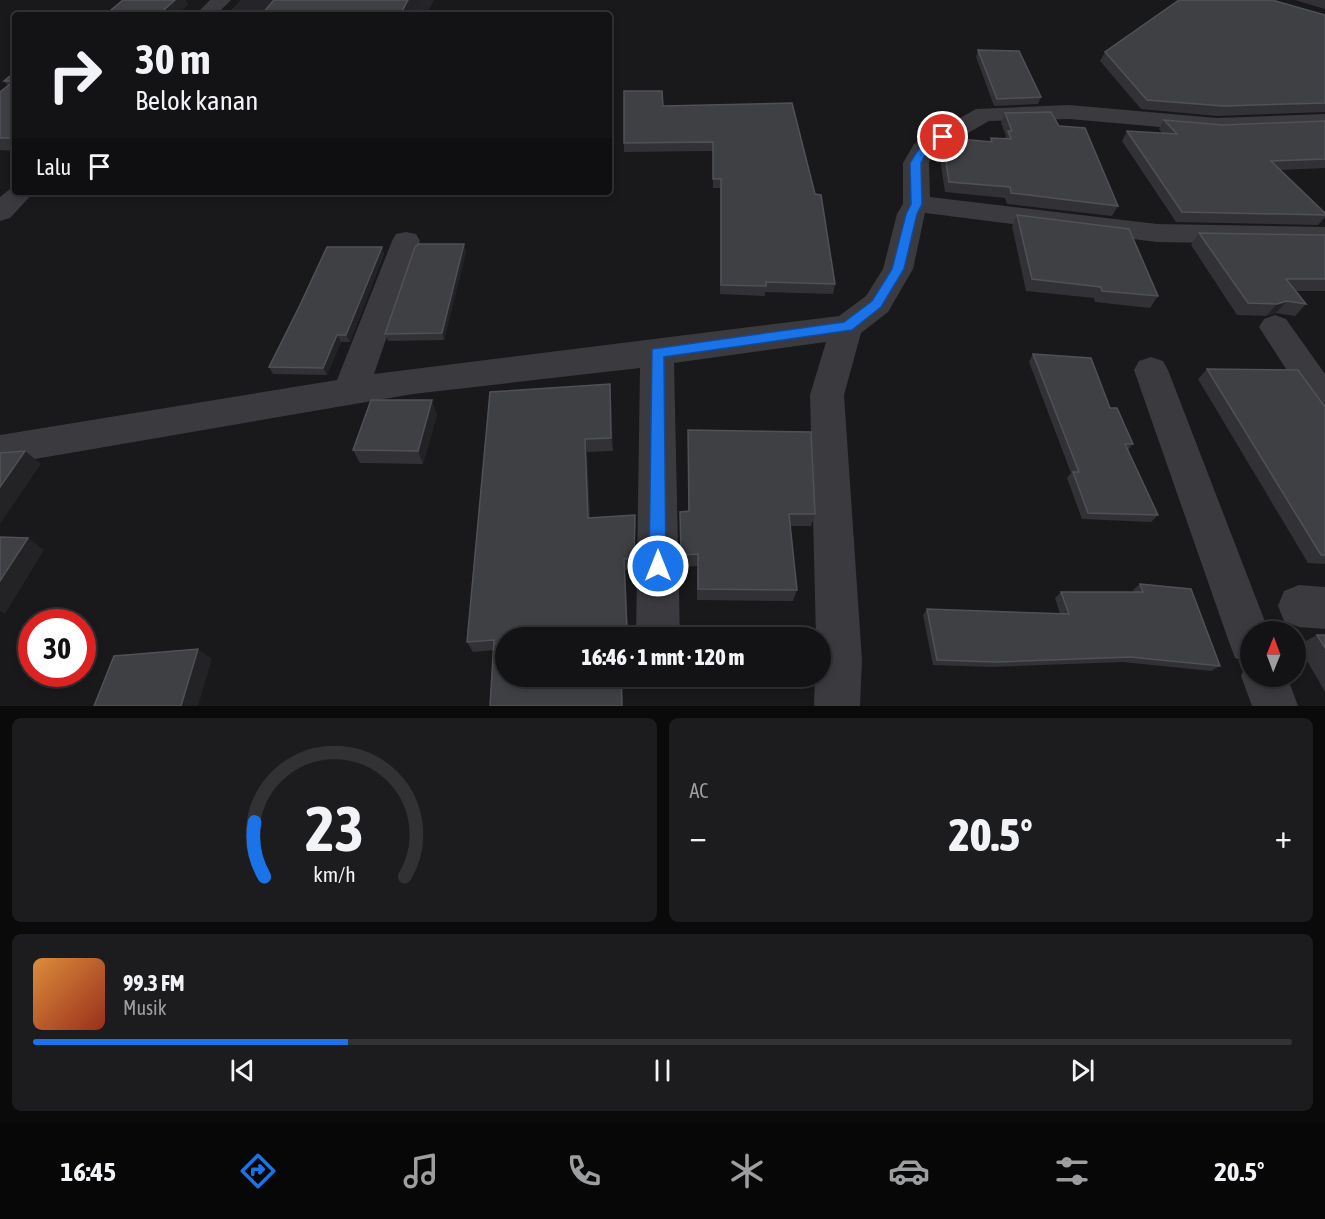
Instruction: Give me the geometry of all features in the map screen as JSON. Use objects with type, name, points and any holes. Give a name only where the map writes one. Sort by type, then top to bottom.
[{"type":"street","points":[[208,12],[221,0]]},
{"type":"street","points":[[0,450],[413,381],[657,353],[847,327],[877,304],[898,269],[911,214],[917,204],[916,163],[923,149],[984,114],[1069,112],[1217,125],[1325,121]]},
{"type":"street","points":[[0,212],[18,195]]},
{"type":"street","points":[[917,204],[1157,233],[1325,236]]},
{"type":"street","points":[[350,392],[406,241]]},
{"type":"street","points":[[837,706],[839,660],[827,395],[847,327]]},
{"type":"street","points":[[1275,327],[1325,401]]},
{"type":"street","points":[[657,353],[658,627]]},
{"type":"street","points":[[1151,370],[1243,621]]},
{"type":"street","points":[[1268,687],[1275,706]]},
{"type":"shaded area","points":[[241,0],[434,0],[428,12],[229,12]]},
{"type":"building","points":[[123,0],[175,0],[161,12],[109,12]]},
{"type":"building","points":[[274,0],[408,0],[402,12],[264,12]]},
{"type":"building","points":[[1179,0],[1272,0],[1325,15],[1325,103],[1223,106],[1147,100],[1105,52]]},
{"type":"building","points":[[978,50],[1019,51],[1041,97],[997,99]]},
{"type":"building","points":[[12,74],[12,81],[4,81]]},
{"type":"building","points":[[12,83],[12,138],[0,138],[0,92]]},
{"type":"building","points":[[624,91],[662,91],[663,106],[792,103],[815,194],[821,195],[835,284],[766,282],[766,286],[721,285],[721,179],[713,179],[713,142],[624,143]]},
{"type":"building","points":[[1051,112],[1059,126],[1085,128],[1118,206],[1011,193],[1010,187],[949,182],[943,142],[949,138],[992,142],[991,138],[1011,139],[1008,131],[1012,131],[1005,113]]},
{"type":"building","points":[[1164,120],[1223,125],[1325,121],[1325,159],[1271,161],[1325,215],[1182,212],[1127,131],[1177,134]]},
{"type":"building","points":[[1017,215],[1129,229],[1158,296],[1102,291],[1101,287],[1032,279]]},
{"type":"building","points":[[1199,233],[1325,235],[1325,279],[1286,279],[1306,304],[1287,301],[1277,304],[1248,303]]},
{"type":"building","points":[[418,244],[464,244],[442,333],[385,334],[415,247]]},
{"type":"building","points":[[327,247],[382,247],[346,335],[337,335],[323,368],[269,367],[300,305]]},
{"type":"building","points":[[1033,354],[1091,358],[1110,408],[1117,408],[1133,444],[1125,444],[1158,515],[1088,513],[1073,472],[1079,472]]},
{"type":"building","points":[[1207,369],[1298,370],[1325,407],[1325,555],[1321,555]]},
{"type":"building","points":[[610,384],[611,438],[585,439],[588,518],[635,515],[634,558],[624,559],[627,627],[495,627],[495,687],[621,687],[622,706],[490,706],[494,640],[467,642],[490,392]]},
{"type":"building","points":[[371,400],[432,400],[418,451],[353,450]]},
{"type":"building","points":[[688,430],[811,432],[815,514],[789,514],[797,590],[698,589],[698,554],[681,555],[680,512],[689,511]]},
{"type":"building","points":[[25,451],[0,487],[0,453]]},
{"type":"building","points":[[0,537],[28,538],[0,581]]},
{"type":"building","points":[[1140,584],[1191,589],[1220,666],[1130,657],[997,662],[937,660],[927,609],[1069,614],[1061,592],[1143,592]]},
{"type":"building","points":[[1317,635],[1325,635],[1325,648]]},
{"type":"building","points":[[198,649],[181,706],[94,706],[114,656]]},
{"type":"route","points":[[658,566],[657,353],[847,327],[877,304],[898,269],[911,214],[917,204],[916,163],[923,149],[943,137]]}]
